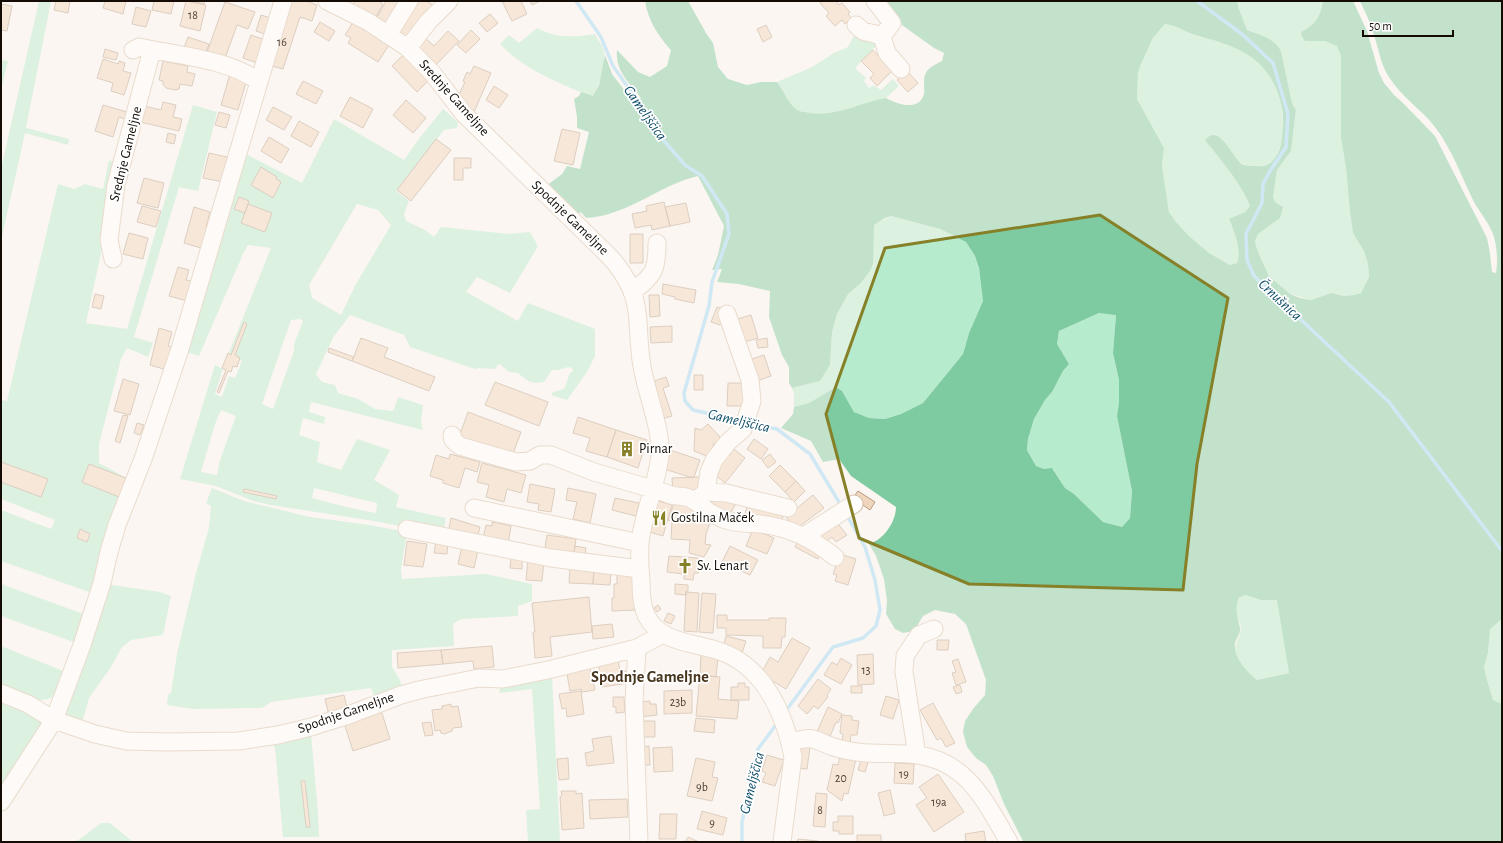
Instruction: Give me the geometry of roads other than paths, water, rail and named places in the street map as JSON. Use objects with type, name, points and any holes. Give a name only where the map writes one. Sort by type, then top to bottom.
[{"type":"street","points":[[1,802],[54,720],[84,638],[102,583],[117,526],[143,459],[179,352],[283,1]]},
{"type":"street","name":"Srednje Gameljne","points":[[327,1],[367,22],[408,48],[433,74],[464,114],[500,148]]},
{"type":"street","points":[[388,35],[409,1]]},
{"type":"street","name":"Srednje Gameljne","points":[[408,48],[428,22],[449,1]]},
{"type":"street","points":[[875,1],[887,30],[887,53],[901,69]]},
{"type":"street","points":[[856,24],[863,31],[887,30]]},
{"type":"street","points":[[133,50],[139,47],[216,62],[250,75],[259,82]]},
{"type":"street","name":"Srednje Gameljne","points":[[113,259],[109,240],[116,185],[152,50]]},
{"type":"street","name":"Spodnje Gameljne","points":[[500,148],[570,219],[616,262],[624,274],[632,292],[637,312],[641,365],[658,433],[660,453],[653,490],[640,542],[640,569],[645,613],[655,629],[663,634],[680,641],[716,650],[744,663],[755,673],[773,698],[781,714],[793,757],[782,842]]},
{"type":"street","points":[[632,292],[648,280],[655,266],[656,243]]},
{"type":"street","points":[[700,497],[714,460],[745,423],[752,401],[750,380],[727,314]]},
{"type":"street","points":[[452,434],[453,440],[460,446],[516,462],[530,461],[540,455],[551,455],[594,472],[666,493],[671,496],[700,497],[726,493],[788,508]]},
{"type":"street","points":[[700,497],[710,513],[741,524],[760,524],[804,536],[820,545],[834,557]]},
{"type":"street","points":[[474,508],[640,542]]},
{"type":"street","points":[[804,536],[846,508]]},
{"type":"street","points":[[407,530],[551,558],[640,569]]},
{"type":"street","points":[[917,755],[904,672],[905,656],[911,644],[919,634],[934,629]]},
{"type":"street","name":"Spodnje Gameljne","points":[[1,693],[28,704],[54,720],[95,734],[126,741],[239,741],[310,728],[401,695],[419,690],[479,678],[503,679],[548,670],[636,648],[663,634]]},
{"type":"street","points":[[636,648],[634,702],[639,842]]},
{"type":"street","points":[[788,737],[818,740],[830,746],[868,754],[917,755],[930,757],[954,767],[986,801],[989,810],[1009,842]]},
{"type":"waterway","name":"Gameljščica","points":[[576,1],[601,37],[613,66],[644,110],[659,135],[685,165],[702,176],[727,214],[729,234],[712,282],[709,306],[684,393],[685,401],[693,410],[741,421]]},
{"type":"waterway","name":"Črnušnica","points":[[1197,1],[1242,34],[1273,63],[1288,114],[1286,147],[1263,184],[1262,203],[1246,234],[1247,260],[1254,276],[1389,402],[1502,551]]},
{"type":"waterway","name":"Gameljščica","points":[[749,423],[777,429],[810,454],[842,507]]},
{"type":"waterway","name":"Gameljščica","points":[[785,712],[833,647],[863,638],[876,626],[880,610],[875,580],[865,547],[846,514]]},
{"type":"waterway","name":"Gameljščica","points":[[742,842],[742,822],[758,749],[778,722]]},
{"type":"place","name":"Pirnar","points":[[627,449]]},
{"type":"place","name":"Gostilna Maček","points":[[659,518]]},
{"type":"place","name":"Sv. Lenart","points":[[685,566]]},
{"type":"district","name":"Spodnje Gameljne","points":[[650,677]]}]
